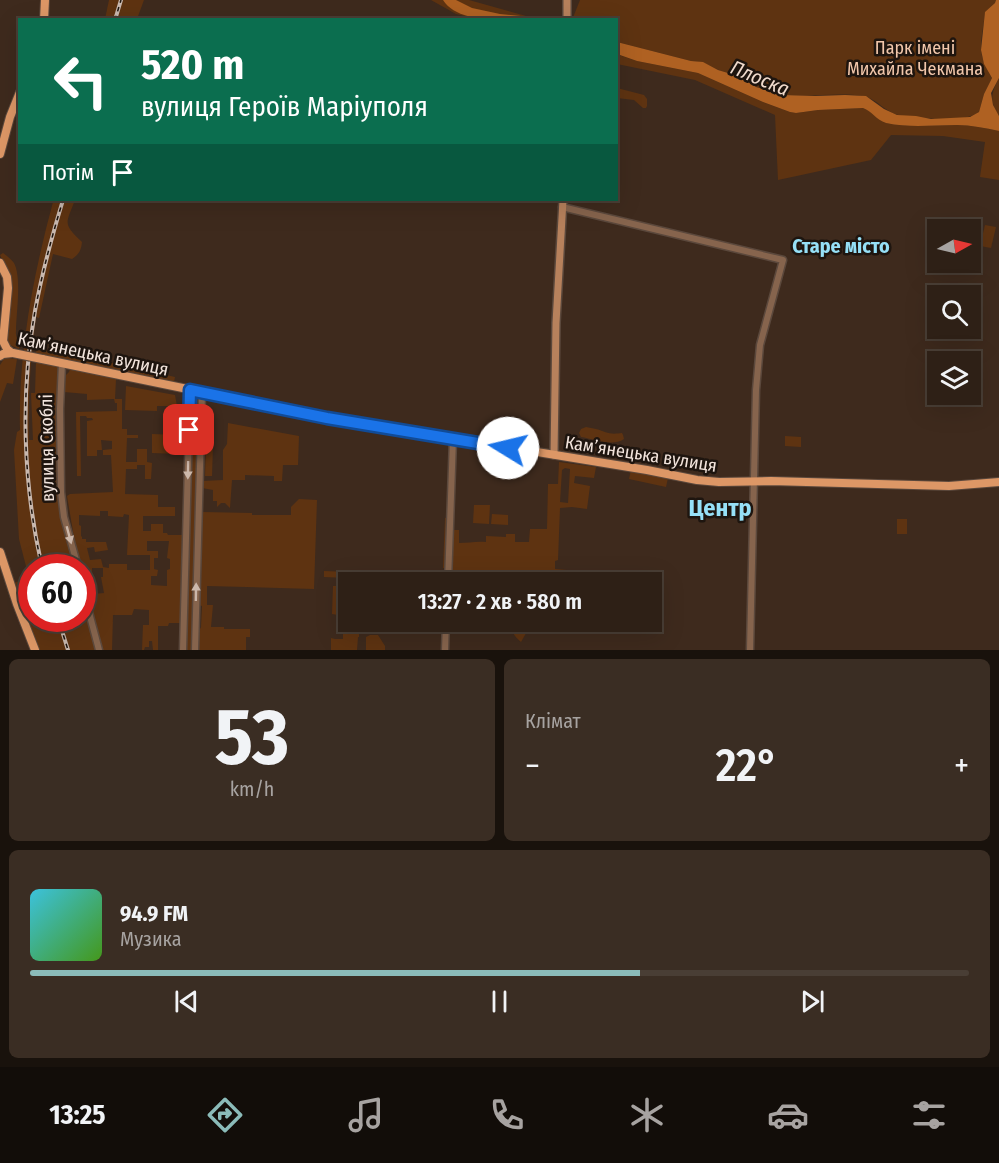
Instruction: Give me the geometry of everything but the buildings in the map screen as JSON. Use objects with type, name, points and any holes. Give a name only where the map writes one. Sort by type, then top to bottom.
[{"type":"main road","points":[[44,18],[45,0]]},
{"type":"main road","points":[[567,0],[567,18]]},
{"type":"main road","points":[[0,153],[18,97]]},
{"type":"main road","points":[[554,455],[556,323],[562,203]]},
{"type":"main road","points":[[0,263],[7,277],[8,288],[3,341],[7,349],[13,353]]},
{"type":"main road","name":"Камʼянецька вулиця","points":[[0,350],[318,416],[697,480],[949,486],[999,482]]},
{"type":"main road","points":[[0,356],[13,353]]},
{"type":"main road","points":[[0,552],[34,650]]},
{"type":"street","points":[[562,203],[783,260],[760,345],[756,390],[750,650]]},
{"type":"street","name":"вулиця Скоблі","points":[[62,363],[61,492],[64,517],[74,554]]},
{"type":"street","points":[[183,650],[190,390]]},
{"type":"street","points":[[195,650],[202,393]]},
{"type":"street","points":[[448,572],[453,439]]},
{"type":"street","points":[[94,632],[99,650]]},
{"type":"street","points":[[445,650],[446,632]]},
{"type":"green space","points":[[109,0],[144,0],[137,18],[105,18]]},
{"type":"green space","points":[[431,0],[469,0],[533,18],[474,18],[456,14]]},
{"type":"green space","name":"Парк імені Михайла Чекмана","points":[[580,0],[996,0],[985,13],[981,45],[983,59],[992,78],[979,112],[957,119],[900,116],[863,96],[804,96],[763,90],[739,76],[704,63],[618,42],[618,18],[573,18]]},
{"type":"green space","points":[[618,55],[637,61],[698,73],[790,112],[863,108],[883,122],[895,125],[962,125],[999,131],[999,180],[980,177],[985,142],[943,136],[891,135],[871,160],[778,180],[775,115],[695,80],[618,64]]},
{"type":"green space","name":"Парк імені Михайла Чекмана","points":[[999,78],[999,116],[992,97]]},
{"type":"green space","points":[[618,88],[644,95],[647,99],[646,108],[634,100],[618,98]]},
{"type":"green space","points":[[49,201],[75,201],[68,223],[71,231],[82,242],[81,248],[72,259],[53,254],[39,318],[36,317],[30,378],[29,440],[33,440],[31,393],[35,393],[36,361],[60,369],[58,493],[67,544],[75,543],[67,496],[113,492],[111,455],[103,455],[103,450],[112,449],[112,441],[101,440],[102,450],[97,450],[97,456],[87,456],[87,421],[93,420],[86,416],[80,416],[81,476],[77,476],[76,412],[117,411],[117,403],[114,399],[87,400],[87,394],[64,392],[66,375],[70,369],[116,379],[115,399],[122,399],[122,429],[127,429],[127,435],[138,435],[138,438],[127,438],[126,462],[137,462],[137,449],[147,449],[147,462],[152,463],[151,479],[145,479],[145,465],[137,465],[137,469],[126,469],[125,494],[158,495],[158,507],[175,507],[175,516],[143,516],[143,531],[151,531],[151,524],[163,524],[163,533],[182,535],[180,623],[158,626],[158,650],[153,650],[152,641],[149,641],[149,647],[142,650],[143,625],[149,625],[149,610],[134,609],[132,615],[113,615],[112,650],[102,650],[96,624],[96,594],[104,593],[101,577],[103,577],[103,568],[96,568],[96,559],[101,559],[103,567],[109,568],[109,564],[127,564],[127,570],[150,570],[150,555],[127,555],[129,515],[108,516],[108,511],[100,511],[100,516],[79,515],[82,539],[86,539],[86,542],[106,542],[108,550],[95,552],[94,547],[87,548],[88,554],[23,554],[19,539],[14,450],[17,432],[20,430],[24,344],[39,258],[53,202]],"holes":[[[147,541],[169,541],[167,558],[170,559],[170,569],[167,570],[167,586],[151,585],[151,576],[157,576],[158,570],[154,569],[154,558],[158,558],[158,551],[147,551]]]},
{"type":"green space","points":[[985,225],[996,227],[991,248],[981,246]]},
{"type":"green space","points":[[3,253],[14,263],[18,278],[16,333],[19,349],[10,345],[7,338],[6,268],[0,255]]},
{"type":"green space","points":[[37,347],[87,360],[91,358],[175,377],[174,382],[43,356],[36,353]]},
{"type":"green space","points":[[7,358],[17,359],[13,384],[7,383],[0,402],[0,365]]},
{"type":"green space","points":[[126,386],[175,395],[177,406],[157,406],[157,411],[125,410]]},
{"type":"green space","points":[[191,404],[200,404],[193,650],[184,650]]},
{"type":"green space","points":[[228,423],[299,436],[298,465],[283,465],[282,481],[274,481],[274,476],[245,475],[245,480],[232,480],[230,508],[225,503],[217,507],[217,501],[213,501],[213,490],[202,488],[203,481],[223,480],[223,450],[227,444]]},
{"type":"green space","points":[[586,427],[611,433],[622,433],[624,439],[609,442],[581,437],[579,433],[581,429]]},
{"type":"green space","points":[[152,434],[178,435],[178,454],[152,453]]},
{"type":"green space","points":[[785,436],[801,437],[801,447],[785,446]]},
{"type":"green space","points":[[206,445],[213,445],[212,476],[205,476]]},
{"type":"green space","points":[[559,462],[596,467],[594,478],[575,476],[574,483],[590,486],[587,509],[560,508],[558,560],[555,561],[555,569],[603,572],[452,572],[452,569],[443,568],[445,518],[454,518],[453,530],[459,530],[459,543],[486,542],[486,536],[506,537],[506,534],[515,534],[515,542],[529,542],[530,529],[547,529],[548,484],[558,484]],"holes":[[[565,468],[570,469],[568,503],[560,502],[562,470]]]},
{"type":"green space","points":[[631,470],[668,478],[666,487],[629,479]]},
{"type":"green space","points":[[299,499],[317,500],[314,589],[207,586],[207,605],[213,605],[211,627],[250,629],[250,637],[246,637],[246,650],[197,650],[202,606],[198,605],[198,585],[201,585],[202,512],[291,515],[291,507]]},
{"type":"green space","points":[[474,505],[490,505],[489,524],[473,523]]},
{"type":"green space","points":[[492,514],[508,515],[508,525],[491,524]]},
{"type":"green space","points":[[897,519],[907,519],[907,534],[897,534]]},
{"type":"green space","points":[[324,571],[347,572],[338,572],[338,578],[324,577]]},
{"type":"green space","points":[[18,581],[18,596],[13,583]]},
{"type":"green space","points":[[333,586],[338,586],[338,615],[332,614]]},
{"type":"green space","points":[[31,632],[94,632],[97,650],[38,650]]},
{"type":"green space","points":[[343,632],[359,632],[357,650],[331,650],[331,638],[343,639]]},
{"type":"green space","points":[[513,632],[527,632],[521,642]]},
{"type":"green space","points":[[378,635],[385,650],[366,650],[366,637]]},
{"type":"shaded area","points":[[443,0],[456,0],[472,8],[527,18],[477,18],[450,8]]},
{"type":"shaded area","points":[[999,0],[999,78],[991,93],[993,105],[999,116],[999,131],[962,125],[895,125],[883,122],[863,108],[790,112],[698,73],[637,61],[618,54],[618,42],[703,62],[718,70],[738,76],[756,87],[783,95],[866,96],[897,115],[931,119],[970,117],[979,112],[992,78],[984,64],[981,50],[985,12]]},
{"type":"railway","points":[[116,18],[121,0]]},
{"type":"railway","points":[[39,554],[27,472],[27,375],[38,297],[63,201]]},
{"type":"railway","points":[[62,632],[68,650]]},
{"type":"district","name":"Старе місто","points":[[841,246]]},
{"type":"district","name":"Центр","points":[[720,508]]},
{"type":"route","points":[[189,430],[190,390],[327,418],[508,448]]},
{"type":"water label","name":"Плоска","points":[[760,78]]}]
